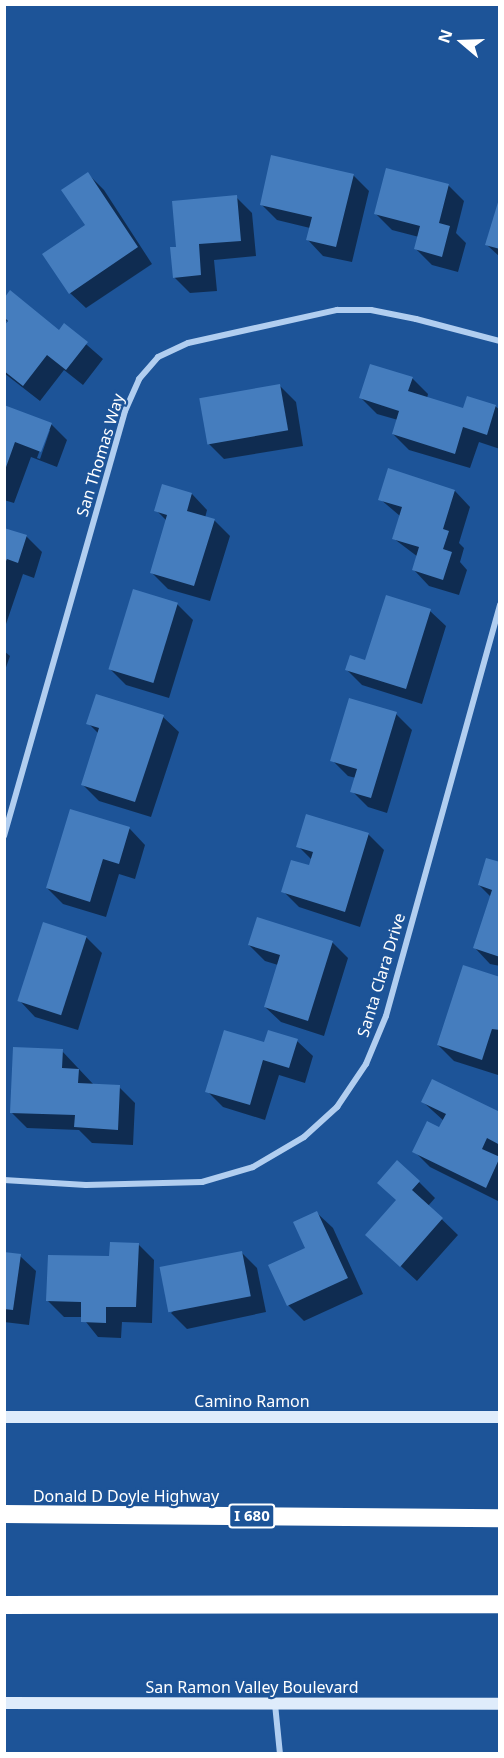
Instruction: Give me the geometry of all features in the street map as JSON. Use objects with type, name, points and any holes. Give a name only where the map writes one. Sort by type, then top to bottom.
[{"type":"highway","name":"Donald D Doyle Highway","points":[[4,1514],[500,1518]]},
{"type":"highway","points":[[4,1605],[500,1604]]},
{"type":"main road","name":"Camino Ramon","points":[[4,1417],[500,1417]]},
{"type":"main road","name":"San Ramon Valley Boulevard","points":[[4,1703],[500,1704]]},
{"type":"street","name":"San Thomas Way","points":[[4,836],[125,411],[139,379],[158,357],[188,343],[336,310],[371,310],[500,341]]},
{"type":"street","name":"Santa Clara Drive","points":[[4,1180],[86,1185],[202,1182],[253,1167],[304,1137],[337,1107],[366,1064],[386,1016],[500,605]]},
{"type":"street","points":[[275,1704],[280,1754]]},
{"type":"building","points":[[271,155],[354,174],[336,247],[306,240],[312,217],[260,205]]},
{"type":"building","points":[[386,168],[449,184],[439,223],[450,226],[442,257],[414,249],[420,226],[374,214]]},
{"type":"building","points":[[88,172],[138,247],[69,294],[42,254],[85,225],[61,190]]},
{"type":"building","points":[[237,195],[241,241],[199,244],[201,275],[173,278],[170,247],[176,247],[172,201]]},
{"type":"building","points":[[500,199],[500,249],[485,245]]},
{"type":"building","points":[[10,290],[59,330],[64,323],[88,342],[66,370],[47,355],[23,386],[4,371],[4,326],[8,321],[5,318],[5,297]]},
{"type":"building","points":[[370,364],[413,377],[408,391],[463,408],[467,396],[496,405],[487,435],[463,427],[455,454],[392,434],[399,411],[359,398]]},
{"type":"building","points":[[280,384],[288,430],[207,445],[199,398]]},
{"type":"building","points":[[4,405],[52,423],[41,452],[15,442],[5,470]]},
{"type":"building","points":[[388,468],[455,490],[443,529],[449,531],[443,549],[452,552],[443,580],[412,570],[419,547],[392,539],[402,507],[378,500]]},
{"type":"building","points":[[162,484],[192,493],[187,511],[215,519],[194,586],[150,573],[167,515],[154,511]]},
{"type":"building","points":[[4,528],[27,535],[18,563],[7,559],[4,565]]},
{"type":"building","points":[[133,589],[178,603],[153,683],[108,669]]},
{"type":"building","points":[[386,595],[431,609],[406,689],[345,670],[350,655],[365,660]]},
{"type":"building","points":[[96,694],[164,715],[135,802],[81,785],[99,728],[86,724]]},
{"type":"building","points":[[349,698],[397,712],[371,798],[350,792],[357,769],[330,761]]},
{"type":"building","points":[[70,809],[130,827],[119,864],[103,859],[90,902],[46,888]]},
{"type":"building","points":[[306,814],[369,833],[345,912],[281,892],[291,860],[309,865],[313,852],[296,847]]},
{"type":"building","points":[[486,858],[500,862],[500,957],[473,948],[492,890],[478,885]]},
{"type":"building","points":[[257,917],[333,941],[308,1021],[264,1007],[280,955],[248,945]]},
{"type":"building","points":[[43,922],[87,936],[61,1015],[17,1001]]},
{"type":"building","points":[[463,965],[500,977],[500,1030],[492,1029],[482,1060],[437,1045]]},
{"type":"building","points":[[224,1030],[264,1042],[268,1030],[298,1039],[289,1068],[263,1060],[250,1105],[205,1092]]},
{"type":"building","points":[[13,1047],[63,1049],[62,1068],[79,1069],[78,1083],[120,1085],[118,1130],[74,1127],[75,1115],[10,1113]]},
{"type":"building","points":[[432,1079],[500,1112],[500,1145],[487,1138],[482,1149],[500,1157],[486,1188],[412,1152],[427,1121],[439,1127],[446,1114],[421,1102]]},
{"type":"building","points":[[397,1160],[420,1181],[412,1190],[443,1218],[400,1267],[365,1235],[396,1200],[377,1183]]},
{"type":"building","points":[[317,1211],[348,1278],[287,1306],[268,1265],[305,1248],[293,1222]]},
{"type":"building","points":[[110,1242],[139,1243],[136,1307],[106,1307],[106,1323],[81,1322],[81,1302],[46,1301],[48,1255],[109,1256]]},
{"type":"building","points":[[242,1251],[251,1296],[168,1312],[160,1267]]},
{"type":"building","points":[[4,1252],[21,1254],[13,1310],[4,1309]]}]
